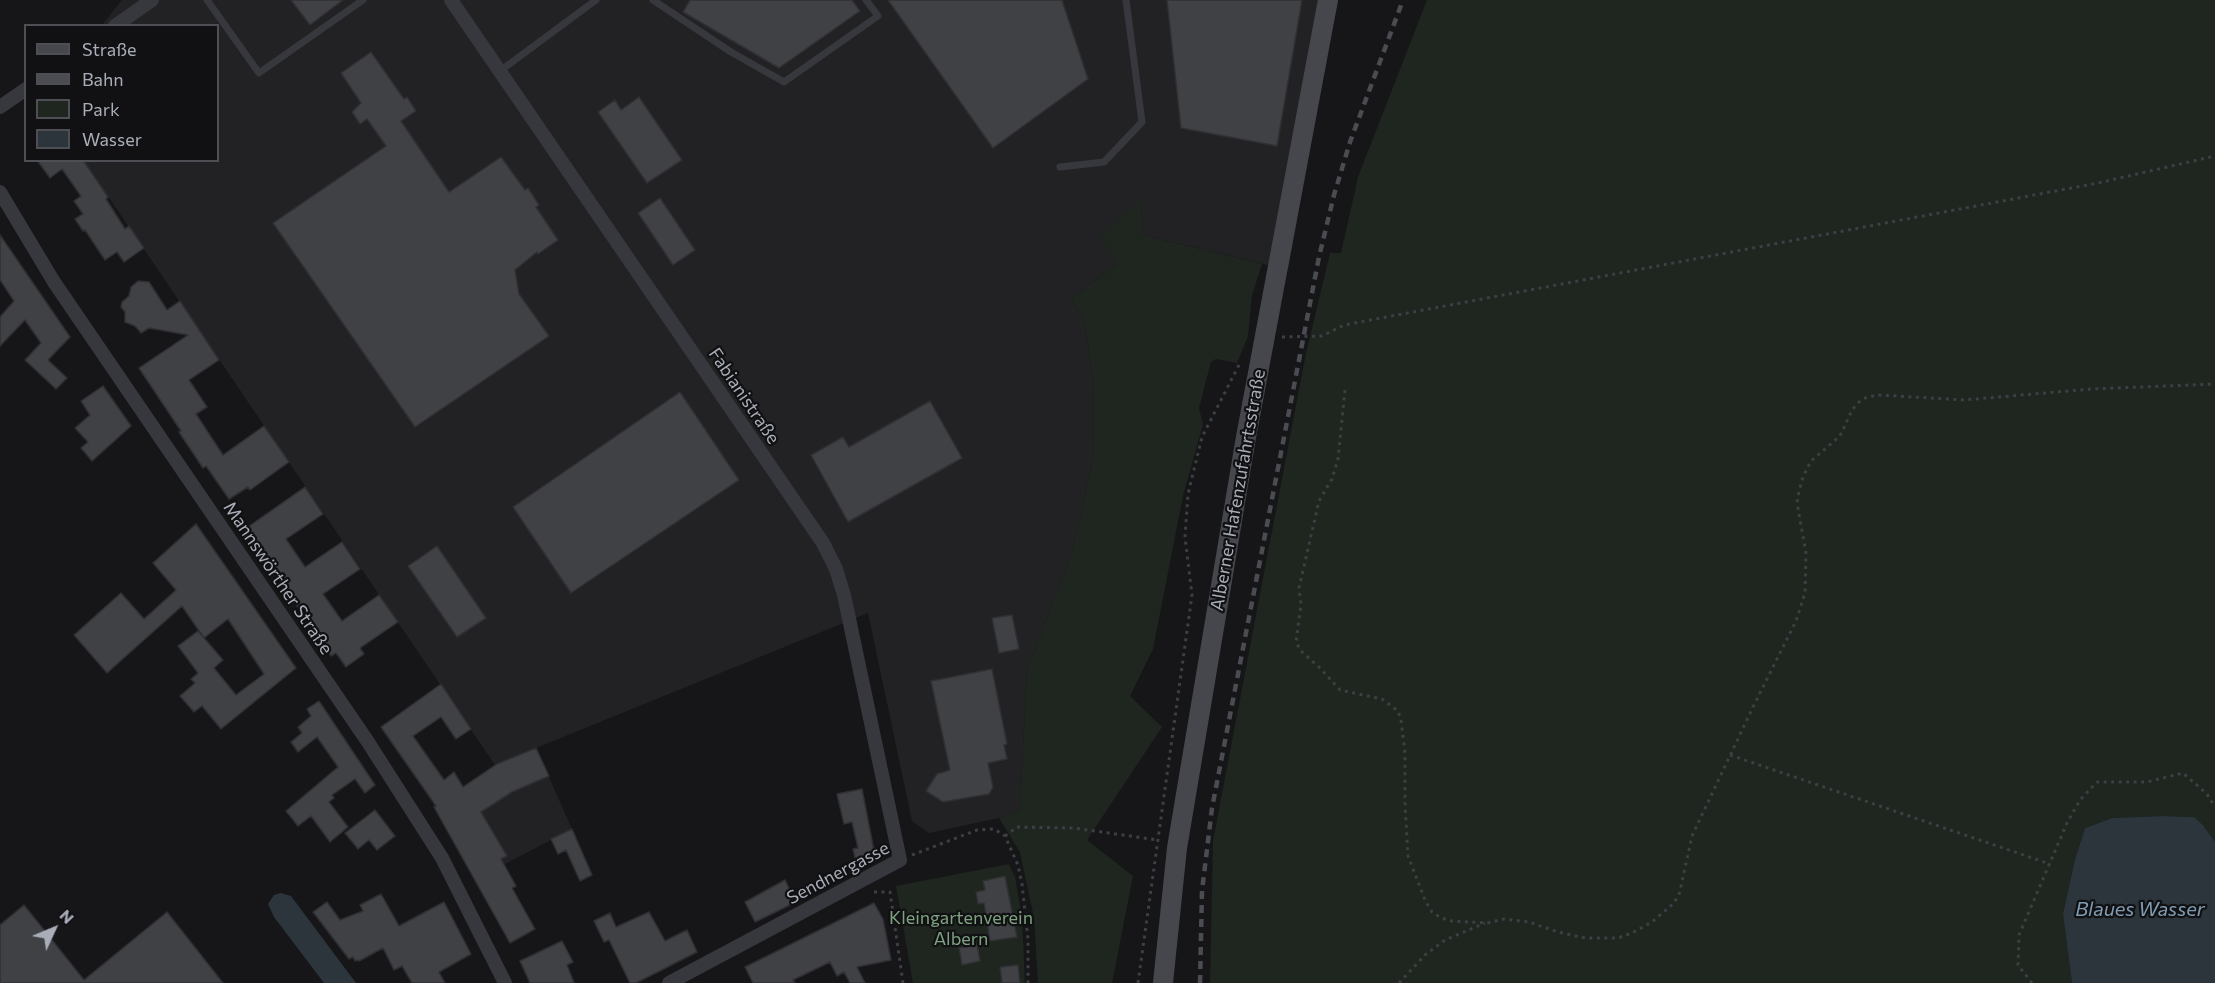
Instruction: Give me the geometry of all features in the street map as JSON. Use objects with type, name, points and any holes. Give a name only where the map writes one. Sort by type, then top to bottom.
[{"type":"main road","name":"Alberner Hafenzufahrtsstraße","points":[[1163,983],[1177,848],[1246,436],[1328,0]]},
{"type":"street","points":[[119,24],[152,0]]},
{"type":"street","name":"Fabianistraße","points":[[451,0],[823,543],[836,569],[844,595],[900,860]]},
{"type":"street","points":[[0,107],[24,90]]},
{"type":"street","name":"Mannswörther Straße","points":[[2,200],[54,282],[368,742],[430,838],[506,983]]},
{"type":"street","name":"Sendnergasse","points":[[669,983],[900,860]]},
{"type":"lane","points":[[207,0],[259,73],[363,0]]},
{"type":"lane","points":[[500,71],[596,0]]},
{"type":"lane","points":[[653,0],[732,52],[784,82],[878,16],[866,0]]},
{"type":"lane","points":[[1060,167],[1104,162],[1142,122],[1126,0]]},
{"type":"path","points":[[1138,983],[1192,595],[1185,537],[1188,494],[1202,437],[1243,359],[1263,344],[1286,336],[1322,336],[1344,325],[2098,183],[2215,156]]},
{"type":"path","points":[[1400,983],[1425,955],[1445,940],[1487,923],[1504,919],[1529,921],[1558,932],[1585,938],[1618,938],[1652,922],[1673,904],[1678,895],[1692,836],[1796,621],[1805,593],[1806,553],[1797,504],[1798,491],[1803,477],[1811,461],[1840,436],[1852,410],[1859,402],[1867,397],[1880,395],[1964,400],[2091,389],[2215,384]]},
{"type":"path","points":[[1344,390],[1338,459],[1332,479],[1319,501],[1299,588],[1301,604],[1296,642],[1300,651],[1340,690],[1382,699],[1398,711],[1406,753],[1405,804],[1408,856],[1420,890],[1432,912],[1440,918],[1487,923]]},
{"type":"path","points":[[1730,754],[2050,864]]},
{"type":"path","points":[[2032,983],[2018,965],[2019,935],[2079,800],[2097,783],[2147,782],[2184,773],[2206,794],[2215,807]]},
{"type":"path","points":[[1028,983],[1028,939],[1022,884],[1016,860],[1005,836],[1017,827],[1074,828],[1158,840]]},
{"type":"path","name":"Sendnergasse","points":[[900,860],[977,830],[994,829],[1005,836]]},
{"type":"path","points":[[885,883],[890,892],[903,983]]},
{"type":"path","points":[[874,892],[890,892]]},
{"type":"shaded area","points":[[122,0],[1337,0],[1288,270],[1143,235],[1141,201],[1117,264],[1071,299],[1084,320],[1094,383],[1093,460],[1072,553],[1027,670],[1020,810],[999,818],[929,833],[912,821],[868,613],[536,748],[572,829],[501,866],[434,807],[495,765],[85,162],[219,162],[219,24],[103,24]]},
{"type":"green space","points":[[1427,0],[2215,0],[2215,842],[2194,817],[2112,818],[2085,828],[2075,859],[2063,914],[2072,983],[1210,983],[1213,841],[1305,358],[1330,253],[1341,253],[1358,177]]},
{"type":"green space","points":[[1141,200],[1143,235],[1262,264],[1252,295],[1248,336],[1237,363],[1216,359],[1211,362],[1199,408],[1203,424],[1183,496],[1153,649],[1130,696],[1162,727],[1087,840],[1133,876],[1112,983],[1038,983],[1034,918],[1020,852],[999,818],[1020,810],[1027,670],[1072,553],[1093,460],[1094,383],[1084,320],[1071,299],[1117,264],[1100,235]]},
{"type":"green space","name":"Kleingartenverein Albern","points":[[1009,864],[1015,877],[1022,918],[1025,983],[913,983],[896,886]]},
{"type":"water","name":"Blaues Wasser","points":[[2194,817],[2215,842],[2215,983],[2072,983],[2063,914],[2075,859],[2085,828],[2112,818]]},
{"type":"water","points":[[281,893],[291,896],[356,983],[324,983],[274,917],[268,904],[274,895]]},
{"type":"building","points":[[291,0],[343,0],[310,25]]},
{"type":"building","points":[[690,0],[852,0],[860,11],[779,68],[683,12]]},
{"type":"building","points":[[888,0],[1062,0],[1088,79],[993,148]]},
{"type":"building","points":[[1167,0],[1302,0],[1277,146],[1181,128]]},
{"type":"building","points":[[371,52],[404,99],[407,97],[416,111],[401,121],[449,192],[501,157],[525,190],[528,188],[539,205],[536,207],[558,240],[538,254],[537,252],[515,270],[519,294],[549,336],[415,427],[273,223],[386,146],[367,119],[360,124],[352,112],[361,103],[341,73]]},
{"type":"building","points":[[639,97],[682,160],[647,183],[598,112],[615,100],[621,110]]},
{"type":"building","points":[[38,162],[84,162],[108,197],[106,199],[125,229],[129,226],[144,248],[124,262],[117,252],[105,260],[75,219],[83,214],[74,201],[81,196],[62,169],[50,178]]},
{"type":"building","points":[[660,198],[695,250],[673,265],[638,213]]},
{"type":"building","points":[[0,235],[70,337],[48,360],[67,378],[56,389],[25,360],[41,343],[25,320],[0,346],[0,317],[14,301],[0,280]]},
{"type":"building","points":[[138,281],[149,282],[167,310],[180,301],[219,360],[189,380],[207,407],[196,414],[223,455],[264,426],[289,462],[250,490],[248,487],[229,499],[206,466],[203,468],[139,368],[188,335],[149,328],[141,333],[135,326],[125,322],[122,302],[129,296],[131,287]]},
{"type":"building","points":[[103,386],[131,426],[92,461],[81,448],[88,442],[75,428],[90,415],[81,401]]},
{"type":"building","points":[[680,392],[739,480],[571,593],[513,507]]},
{"type":"building","points":[[930,401],[962,458],[848,522],[811,455],[843,437],[849,447]]},
{"type":"building","points":[[305,487],[323,514],[286,539],[305,567],[342,542],[360,569],[323,594],[342,621],[379,595],[398,622],[360,648],[364,654],[346,667],[336,653],[331,656],[245,529]]},
{"type":"building","points":[[196,524],[296,668],[221,729],[202,706],[194,712],[180,696],[195,683],[191,679],[198,673],[178,646],[198,631],[204,638],[182,606],[107,673],[74,635],[121,593],[144,619],[176,590],[153,563]],"holes":[[[228,619],[264,674],[236,695],[214,668],[223,660],[204,638]]]},
{"type":"building","points":[[437,546],[486,618],[457,637],[408,566]]},
{"type":"building","points":[[1012,615],[1019,649],[999,653],[992,618]]},
{"type":"building","points":[[992,669],[1007,744],[1004,745],[1007,759],[988,763],[993,787],[989,794],[943,802],[926,791],[937,774],[950,770],[931,681]]},
{"type":"building","points":[[441,684],[471,729],[456,739],[441,717],[413,736],[444,780],[454,772],[463,787],[497,764],[536,748],[549,776],[512,792],[481,812],[507,856],[501,859],[516,886],[512,888],[535,929],[510,943],[434,807],[436,806],[381,727]]},
{"type":"building","points":[[319,701],[375,785],[365,793],[355,779],[332,795],[334,798],[329,802],[348,827],[330,842],[311,816],[298,826],[286,811],[338,767],[317,737],[298,752],[291,742],[302,733],[298,727],[311,716],[307,709]]},
{"type":"building","points":[[862,789],[876,861],[857,866],[853,849],[858,848],[852,822],[844,824],[837,794]]},
{"type":"building","points":[[375,810],[395,836],[377,850],[369,840],[358,849],[345,833]]},
{"type":"building","points":[[572,829],[592,875],[580,881],[566,850],[558,854],[551,839]]},
{"type":"building","points":[[1005,876],[1017,937],[990,941],[984,903],[978,904],[976,892],[985,890],[983,881]]},
{"type":"building","points":[[785,880],[796,902],[755,922],[745,902]]},
{"type":"building","points":[[381,894],[399,926],[444,902],[471,954],[439,972],[445,983],[412,983],[402,966],[394,970],[383,948],[359,961],[355,961],[353,957],[349,959],[313,912],[327,902],[340,920],[363,911],[360,905]]},
{"type":"building","points":[[874,903],[883,919],[891,960],[857,967],[865,983],[850,983],[844,972],[837,976],[830,962],[793,980],[795,983],[753,983],[745,967]]},
{"type":"building","points":[[24,905],[84,980],[167,912],[223,983],[0,983],[0,925]]},
{"type":"building","points":[[649,912],[665,941],[687,930],[697,952],[636,983],[630,983],[609,940],[604,942],[594,921],[610,913],[616,927]]},
{"type":"building","points":[[562,941],[573,962],[567,965],[574,983],[530,983],[520,961]]},
{"type":"building","points":[[977,944],[980,961],[962,965],[959,948]]},
{"type":"building","points":[[1018,965],[1020,983],[1002,983],[1000,967]]},
{"type":"railway","points":[[1200,983],[1202,891],[1212,808],[1319,257],[1350,142],[1403,0]]}]
